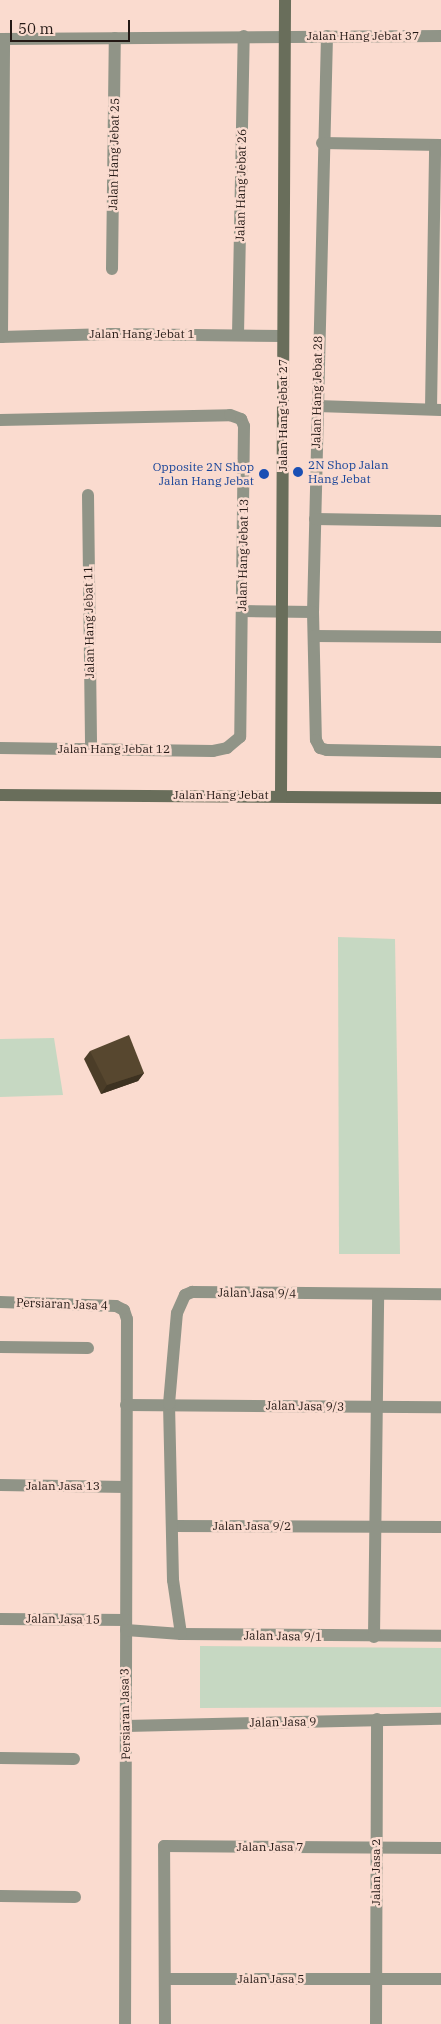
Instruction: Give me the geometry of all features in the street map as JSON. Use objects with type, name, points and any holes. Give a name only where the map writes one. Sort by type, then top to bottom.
[{"type":"street","name":"Jalan Hang Jebat 27","points":[[281,795],[285,0]]},
{"type":"street","name":"Jalan Hang Jebat 26","points":[[238,335],[244,36]]},
{"type":"street","name":"Jalan Hang Jebat 28","points":[[327,36],[322,143],[313,612],[316,740],[320,748],[441,752]]},
{"type":"street","name":"Jalan Hang Jebat 37","points":[[2,39],[441,36]]},
{"type":"street","name":"Jalan Hang Jebat 25","points":[[112,269],[115,38]]},
{"type":"street","points":[[1,337],[2,39]]},
{"type":"street","points":[[317,406],[436,409],[438,145],[322,143]]},
{"type":"street","name":"Jalan Hang Jebat 1","points":[[1,337],[283,336]]},
{"type":"street","name":"Jalan Hang Jebat 13","points":[[0,420],[230,415],[241,419],[244,426],[240,737],[227,748]]},
{"type":"street","name":"Jalan Hang Jebat 11","points":[[88,495],[91,748]]},
{"type":"street","points":[[315,519],[441,521]]},
{"type":"street","points":[[242,612],[313,612]]},
{"type":"street","points":[[314,636],[441,637]]},
{"type":"street","name":"Jalan Hang Jebat 12","points":[[0,748],[214,751],[227,748]]},
{"type":"street","name":"Jalan Hang Jebat","points":[[0,795],[281,795],[441,798]]},
{"type":"street","name":"Jalan Jasa 9/4","points":[[169,1404],[177,1313],[185,1296],[192,1292],[378,1296],[441,1294]]},
{"type":"street","points":[[374,1637],[378,1296]]},
{"type":"street","name":"Persiaran Jasa 4","points":[[0,1302],[116,1306],[124,1310]]},
{"type":"street","name":"Persiaran Jasa 3","points":[[124,1310],[126,1405],[125,2024]]},
{"type":"street","points":[[0,1347],[88,1348]]},
{"type":"street","points":[[126,1405],[169,1404],[173,1580],[180,1634]]},
{"type":"street","name":"Jalan Jasa 9/3","points":[[169,1404],[441,1408]]},
{"type":"street","name":"Jalan Jasa 13","points":[[0,1486],[126,1486]]},
{"type":"street","name":"Jalan Jasa 9/2","points":[[172,1526],[441,1527]]},
{"type":"street","name":"Jalan Jasa 15","points":[[0,1619],[126,1625]]},
{"type":"street","name":"Jalan Jasa 9/1","points":[[126,1625],[180,1634],[374,1637],[441,1636]]},
{"type":"street","name":"Jalan Jasa 2","points":[[376,2024],[377,1719]]},
{"type":"street","name":"Jalan Jasa 9","points":[[126,1726],[441,1719]]},
{"type":"street","points":[[0,1758],[74,1759]]},
{"type":"street","name":"Jalan Jasa 7","points":[[166,1979],[164,1846],[441,1848]]},
{"type":"street","points":[[0,1896],[75,1897]]},
{"type":"street","points":[[165,2024],[166,1979]]},
{"type":"street","name":"Jalan Jasa 5","points":[[166,1979],[441,1979]]},
{"type":"green space","points":[[338,937],[395,939],[400,1254],[339,1254]]},
{"type":"green space","points":[[54,1038],[63,1095],[0,1097],[0,1039]]},
{"type":"green space","points":[[200,1646],[441,1648],[441,1707],[200,1708]]},
{"type":"building","points":[[129,1035],[144,1073],[107,1085],[90,1051]]},
{"type":"place","name":"2N Shop Jalan Hang Jebat","points":[[298,472]]},
{"type":"place","name":"Opposite 2N Shop Jalan Hang Jebat","points":[[264,474]]}]
